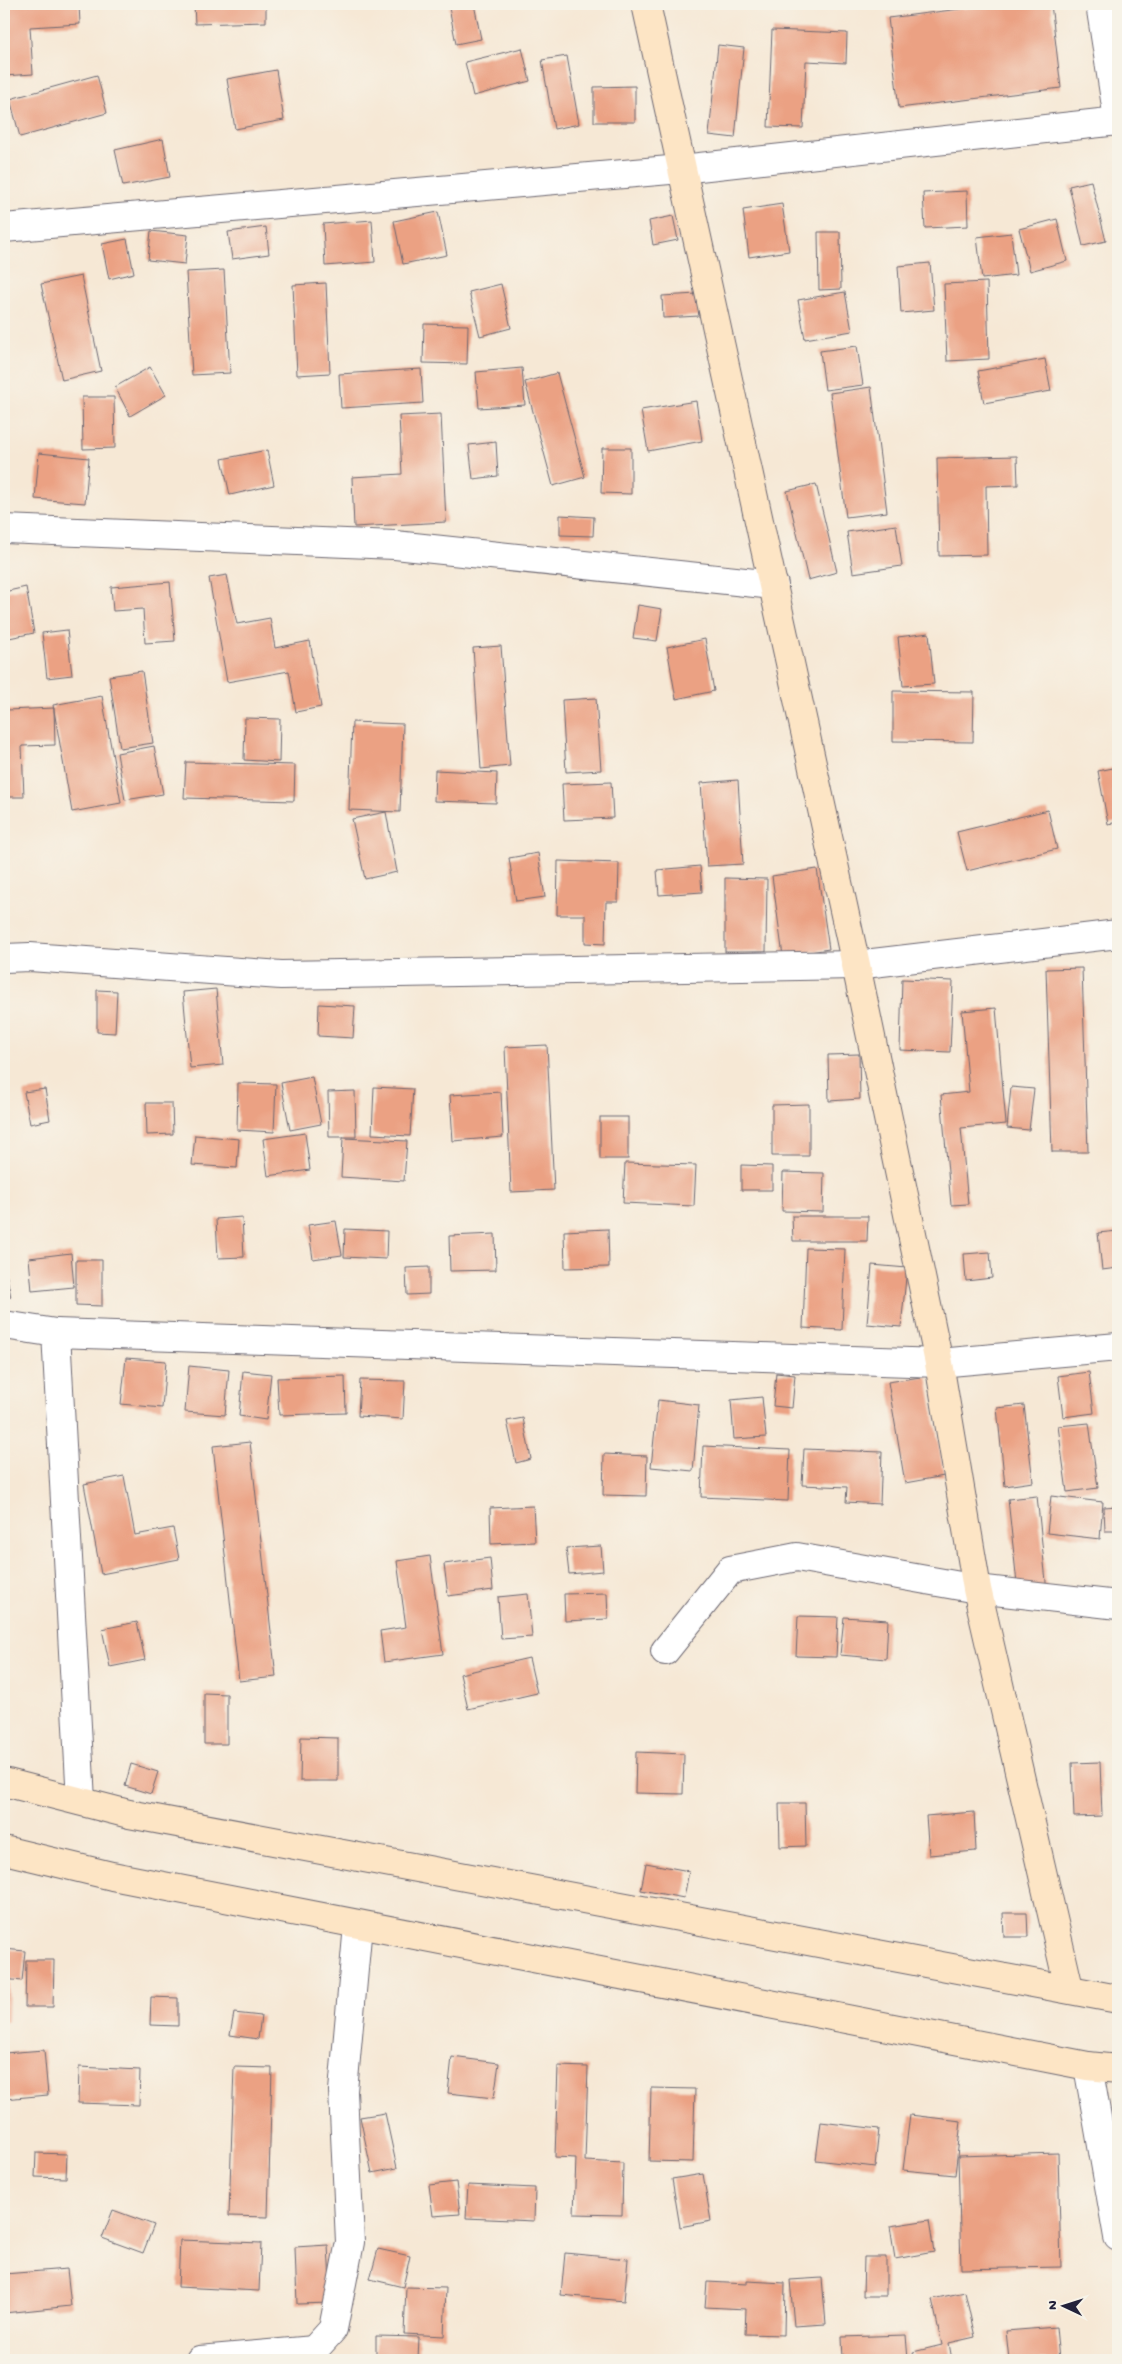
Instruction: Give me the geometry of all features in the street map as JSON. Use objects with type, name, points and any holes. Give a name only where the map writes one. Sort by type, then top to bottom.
[{"type":"main road","points":[[646,4],[856,965],[939,1363],[977,1589],[1069,1988]]},
{"type":"main road","points":[[4,1782],[138,1816],[1069,1988],[1118,1999]]},
{"type":"main road","points":[[4,1850],[112,1876],[1088,2066],[1118,2069]]},
{"type":"street","points":[[4,228],[681,169],[1118,120],[1100,4]]},
{"type":"street","points":[[4,529],[395,546],[774,585]]},
{"type":"street","points":[[4,958],[30,957],[281,975],[856,965],[1118,934]]},
{"type":"street","points":[[4,1325],[56,1333],[939,1363],[1118,1347]]},
{"type":"street","points":[[56,1333],[82,1801]]},
{"type":"street","points":[[665,1651],[730,1570],[797,1557],[977,1589],[1118,1605]]},
{"type":"street","points":[[200,2360],[314,2355],[333,2329],[350,2242],[343,2090],[358,1924]]},
{"type":"street","points":[[1088,2066],[1118,2236]]},
{"type":"building","points":[[4,4],[79,4],[80,24],[30,27],[33,74],[4,76]]},
{"type":"building","points":[[194,4],[266,4],[266,22],[195,24]]},
{"type":"building","points":[[474,4],[481,39],[456,44],[449,7]]},
{"type":"building","points":[[1000,4],[1051,4],[1061,88],[899,108],[888,18]]},
{"type":"building","points":[[772,30],[847,33],[846,63],[806,61],[803,128],[768,127]]},
{"type":"building","points":[[718,45],[744,48],[735,138],[709,135]]},
{"type":"building","points":[[522,48],[530,81],[473,96],[465,62]]},
{"type":"building","points":[[567,56],[579,124],[554,129],[542,60]]},
{"type":"building","points":[[276,70],[284,120],[235,129],[227,79]]},
{"type":"building","points":[[97,75],[107,113],[20,137],[10,99]]},
{"type":"building","points":[[635,86],[635,122],[594,122],[594,87]]},
{"type":"building","points":[[163,139],[170,177],[123,186],[115,150]]},
{"type":"building","points":[[1091,181],[1106,241],[1083,246],[1069,186]]},
{"type":"building","points":[[967,191],[968,226],[925,228],[923,193]]},
{"type":"building","points":[[782,204],[789,251],[749,257],[743,210]]},
{"type":"building","points":[[438,212],[447,255],[403,264],[394,221]]},
{"type":"building","points":[[673,216],[678,240],[653,245],[649,221]]},
{"type":"building","points":[[1057,219],[1067,261],[1030,271],[1019,229]]},
{"type":"building","points":[[372,220],[375,262],[325,266],[323,224]]},
{"type":"building","points":[[266,227],[269,254],[232,259],[228,232]]},
{"type":"building","points":[[151,231],[188,235],[185,264],[148,260]]},
{"type":"building","points":[[818,232],[840,232],[841,289],[819,290]]},
{"type":"building","points":[[1011,233],[1016,275],[982,279],[977,237]]},
{"type":"building","points":[[127,239],[134,273],[109,279],[102,244]]},
{"type":"building","points":[[930,263],[934,310],[901,313],[898,266]]},
{"type":"building","points":[[224,270],[230,373],[192,375],[186,272]]},
{"type":"building","points":[[81,276],[101,371],[62,380],[41,284]]},
{"type":"building","points":[[987,282],[989,359],[947,361],[944,284]]},
{"type":"building","points":[[326,283],[330,373],[297,375],[293,285]]},
{"type":"building","points":[[501,284],[511,328],[480,336],[469,292]]},
{"type":"building","points":[[845,292],[852,331],[805,339],[798,300]]},
{"type":"building","points":[[697,294],[699,316],[663,318],[662,296]]},
{"type":"building","points":[[424,324],[468,325],[467,364],[423,363]]},
{"type":"building","points":[[857,346],[863,385],[825,390],[820,351]]},
{"type":"building","points":[[1045,359],[1051,391],[984,403],[978,371]]},
{"type":"building","points":[[150,367],[166,395],[130,416],[115,387]]},
{"type":"building","points":[[522,368],[525,405],[479,408],[476,372]]},
{"type":"building","points":[[421,369],[423,403],[341,408],[339,374]]},
{"type":"building","points":[[557,373],[585,477],[553,486],[525,382]]},
{"type":"building","points":[[871,387],[887,512],[846,517],[830,393]]},
{"type":"building","points":[[82,397],[114,397],[115,448],[83,449]]},
{"type":"building","points":[[696,401],[702,441],[648,451],[641,410]]},
{"type":"building","points":[[441,414],[446,522],[354,527],[352,477],[402,474],[399,416]]},
{"type":"building","points":[[496,442],[498,476],[473,479],[469,445]]},
{"type":"building","points":[[602,448],[631,448],[631,494],[601,493]]},
{"type":"building","points":[[267,450],[274,485],[230,495],[222,459]]},
{"type":"building","points":[[39,453],[89,458],[85,503],[35,499]]},
{"type":"building","points":[[1017,456],[1018,485],[986,486],[987,555],[939,556],[937,458]]},
{"type":"building","points":[[816,484],[837,572],[808,580],[787,491]]},
{"type":"building","points":[[560,515],[594,517],[593,536],[560,535]]},
{"type":"building","points":[[896,525],[902,566],[853,573],[847,532]]},
{"type":"building","points":[[227,575],[237,624],[270,618],[275,648],[310,641],[321,707],[296,712],[289,671],[227,682],[209,578]]},
{"type":"building","points":[[170,582],[175,641],[145,643],[143,609],[113,611],[111,587]]},
{"type":"building","points":[[26,587],[34,633],[9,638],[4,610],[4,592]]},
{"type":"building","points":[[638,605],[662,609],[657,641],[633,638]]},
{"type":"building","points":[[67,630],[72,675],[47,678],[42,633]]},
{"type":"building","points":[[929,633],[934,684],[903,686],[898,637]]},
{"type":"building","points":[[705,639],[714,691],[676,699],[667,647]]},
{"type":"building","points":[[501,646],[510,766],[481,769],[473,648]]},
{"type":"building","points":[[142,671],[153,743],[120,748],[109,676]]},
{"type":"building","points":[[893,691],[974,692],[973,742],[893,741]]},
{"type":"building","points":[[102,696],[121,803],[72,812],[53,705]]},
{"type":"building","points":[[596,698],[601,770],[566,772],[562,700]]},
{"type":"building","points":[[54,708],[55,745],[22,746],[24,797],[4,797],[4,726],[7,726],[7,710]]},
{"type":"building","points":[[245,718],[280,719],[279,762],[244,760]]},
{"type":"building","points":[[352,722],[403,724],[400,812],[349,810]]},
{"type":"building","points":[[154,746],[163,794],[125,800],[117,753]]},
{"type":"building","points":[[186,762],[295,765],[294,801],[184,798]]},
{"type":"building","points":[[1118,767],[1118,822],[1108,824],[1098,771]]},
{"type":"building","points":[[435,770],[497,773],[496,803],[434,801]]},
{"type":"building","points":[[738,780],[743,864],[707,866],[701,783]]},
{"type":"building","points":[[611,782],[613,818],[564,820],[562,784]]},
{"type":"building","points":[[1048,810],[1057,849],[967,871],[957,832]]},
{"type":"building","points":[[386,812],[397,872],[365,879],[352,819]]},
{"type":"building","points":[[538,853],[545,897],[516,901],[509,858]]},
{"type":"building","points":[[558,861],[619,863],[618,902],[606,902],[605,944],[585,943],[585,915],[557,915]]},
{"type":"building","points":[[700,866],[702,892],[659,895],[657,870]]},
{"type":"building","points":[[817,869],[829,949],[783,956],[772,876]]},
{"type":"building","points":[[725,878],[767,879],[766,952],[725,952]]},
{"type":"building","points":[[1082,968],[1088,1152],[1052,1152],[1046,969]]},
{"type":"building","points":[[902,979],[953,981],[950,1052],[900,1050]]},
{"type":"building","points":[[216,989],[223,1065],[190,1068],[183,992]]},
{"type":"building","points":[[97,990],[117,991],[115,1033],[97,1032]]},
{"type":"building","points":[[319,1004],[355,1006],[353,1038],[318,1036]]},
{"type":"building","points":[[996,1008],[1006,1124],[961,1128],[968,1204],[951,1205],[941,1095],[969,1092],[962,1011]]},
{"type":"building","points":[[547,1045],[554,1190],[511,1192],[505,1047]]},
{"type":"building","points":[[859,1054],[860,1099],[829,1101],[828,1055]]},
{"type":"building","points":[[312,1077],[321,1124],[290,1130],[281,1083]]},
{"type":"building","points":[[238,1083],[276,1084],[274,1132],[237,1130]]},
{"type":"building","points":[[374,1087],[413,1089],[410,1136],[372,1134]]},
{"type":"building","points":[[1011,1087],[1034,1089],[1029,1130],[1007,1128]]},
{"type":"building","points":[[45,1089],[50,1120],[30,1124],[24,1092]]},
{"type":"building","points":[[355,1091],[356,1137],[329,1137],[328,1092]]},
{"type":"building","points":[[501,1092],[503,1137],[453,1141],[450,1095]]},
{"type":"building","points":[[146,1103],[172,1103],[173,1134],[147,1135]]},
{"type":"building","points":[[809,1104],[809,1156],[772,1156],[772,1105]]},
{"type":"building","points":[[600,1117],[628,1117],[628,1159],[600,1159]]},
{"type":"building","points":[[305,1133],[310,1170],[268,1176],[263,1139]]},
{"type":"building","points":[[195,1135],[239,1139],[237,1168],[192,1165]]},
{"type":"building","points":[[343,1138],[407,1141],[404,1181],[341,1177]]},
{"type":"building","points":[[625,1163],[696,1165],[694,1206],[623,1203]]},
{"type":"building","points":[[741,1165],[772,1166],[772,1190],[741,1190]]},
{"type":"building","points":[[783,1172],[824,1173],[823,1212],[782,1211]]},
{"type":"building","points":[[792,1216],[868,1216],[867,1241],[793,1241]]},
{"type":"building","points":[[242,1217],[244,1257],[218,1258],[216,1219]]},
{"type":"building","points":[[336,1221],[342,1255],[313,1259],[308,1225]]},
{"type":"building","points":[[345,1229],[387,1231],[386,1259],[344,1257]]},
{"type":"building","points":[[608,1229],[609,1267],[565,1268],[564,1231]]},
{"type":"building","points":[[1118,1231],[1118,1268],[1102,1270],[1098,1233]]},
{"type":"building","points":[[495,1234],[496,1270],[450,1271],[449,1236]]},
{"type":"building","points":[[806,1248],[845,1249],[842,1330],[803,1328]]},
{"type":"building","points":[[990,1252],[992,1278],[966,1281],[964,1254]]},
{"type":"building","points":[[71,1253],[74,1287],[32,1291],[29,1258]]},
{"type":"building","points":[[76,1260],[102,1260],[102,1306],[76,1305]]},
{"type":"building","points":[[872,1265],[907,1268],[901,1327],[867,1324]]},
{"type":"building","points":[[429,1267],[429,1294],[407,1295],[406,1268]]},
{"type":"building","points":[[4,1273],[6,1273],[11,1297],[4,1299]]},
{"type":"building","points":[[126,1358],[166,1361],[162,1408],[121,1404]]},
{"type":"building","points":[[189,1366],[229,1370],[225,1415],[185,1412]]},
{"type":"building","points":[[243,1371],[271,1374],[266,1420],[239,1416]]},
{"type":"building","points":[[1089,1372],[1094,1413],[1063,1417],[1058,1376]]},
{"type":"building","points":[[776,1373],[795,1375],[792,1408],[773,1406]]},
{"type":"building","points":[[345,1376],[346,1413],[279,1415],[277,1378]]},
{"type":"building","points":[[927,1376],[944,1476],[905,1483],[888,1382]]},
{"type":"building","points":[[360,1380],[405,1381],[403,1419],[358,1416]]},
{"type":"building","points":[[762,1397],[766,1437],[734,1439],[731,1400]]},
{"type":"building","points":[[658,1400],[699,1405],[693,1471],[651,1467]]},
{"type":"building","points":[[1024,1405],[1033,1482],[1005,1486],[997,1408]]},
{"type":"building","points":[[523,1418],[531,1459],[516,1463],[507,1421]]},
{"type":"building","points":[[1089,1423],[1098,1488],[1067,1492],[1058,1426]]},
{"type":"building","points":[[250,1442],[276,1677],[239,1681],[213,1446]]},
{"type":"building","points":[[703,1446],[790,1450],[788,1501],[701,1497]]},
{"type":"building","points":[[804,1449],[882,1452],[880,1504],[846,1502],[847,1487],[802,1485]]},
{"type":"building","points":[[604,1454],[647,1456],[646,1496],[603,1495]]},
{"type":"building","points":[[124,1476],[135,1535],[173,1528],[179,1559],[101,1574],[84,1484]]},
{"type":"building","points":[[1037,1496],[1047,1591],[1018,1593],[1008,1499]]},
{"type":"building","points":[[1051,1496],[1103,1502],[1100,1539],[1047,1533]]},
{"type":"building","points":[[533,1506],[535,1542],[491,1544],[490,1508]]},
{"type":"building","points":[[1118,1506],[1118,1531],[1105,1531],[1104,1507]]},
{"type":"building","points":[[601,1546],[603,1571],[569,1574],[566,1548]]},
{"type":"building","points":[[430,1556],[443,1654],[384,1662],[380,1631],[406,1627],[397,1561]]},
{"type":"building","points":[[490,1558],[493,1590],[448,1596],[444,1564]]},
{"type":"building","points":[[607,1593],[608,1619],[565,1621],[564,1594]]},
{"type":"building","points":[[528,1594],[532,1637],[501,1639],[498,1597]]},
{"type":"building","points":[[798,1616],[838,1617],[836,1657],[796,1656]]},
{"type":"building","points":[[844,1617],[888,1620],[886,1659],[840,1655]]},
{"type":"building","points":[[137,1622],[145,1660],[110,1667],[102,1629]]},
{"type":"building","points":[[529,1658],[537,1693],[468,1709],[460,1674]]},
{"type":"building","points":[[204,1693],[227,1694],[227,1744],[204,1744]]},
{"type":"building","points":[[301,1737],[338,1738],[338,1781],[300,1781]]},
{"type":"building","points":[[636,1752],[684,1754],[683,1794],[635,1793]]},
{"type":"building","points":[[1100,1762],[1102,1816],[1074,1817],[1072,1763]]},
{"type":"building","points":[[131,1764],[158,1772],[151,1794],[125,1786]]},
{"type":"building","points":[[779,1803],[805,1803],[806,1846],[780,1847]]},
{"type":"building","points":[[974,1812],[976,1851],[929,1855],[926,1816]]},
{"type":"building","points":[[646,1863],[689,1871],[684,1898],[641,1890]]},
{"type":"building","points":[[1003,1913],[1027,1913],[1028,1937],[1004,1937]]},
{"type":"building","points":[[4,1949],[25,1951],[22,1981],[4,1979]]},
{"type":"building","points":[[26,1960],[54,1960],[53,2007],[25,2007]]},
{"type":"building","points":[[4,1982],[9,1982],[8,2022],[4,2022]]},
{"type":"building","points":[[151,1997],[178,1998],[178,2026],[150,2025]]},
{"type":"building","points":[[234,2013],[261,2016],[258,2039],[230,2035]]},
{"type":"building","points":[[44,2050],[48,2095],[4,2099],[4,2053]]},
{"type":"building","points":[[452,2057],[499,2063],[494,2098],[448,2093]]},
{"type":"building","points":[[558,2066],[588,2067],[585,2161],[623,2163],[622,2215],[574,2214],[576,2158],[555,2157]]},
{"type":"building","points":[[79,2067],[140,2070],[139,2105],[78,2103]]},
{"type":"building","points":[[234,2067],[272,2068],[268,2217],[229,2216]]},
{"type":"building","points":[[651,2088],[695,2089],[693,2162],[649,2161]]},
{"type":"building","points":[[385,2113],[397,2168],[372,2173],[360,2117]]},
{"type":"building","points":[[910,2115],[961,2121],[955,2175],[903,2170]]},
{"type":"building","points":[[821,2122],[879,2129],[875,2167],[816,2160]]},
{"type":"building","points":[[36,2153],[67,2154],[66,2178],[35,2177]]},
{"type":"building","points":[[1058,2153],[1061,2267],[961,2269],[958,2156]]},
{"type":"building","points":[[703,2174],[711,2221],[680,2227],[672,2179]]},
{"type":"building","points":[[456,2182],[460,2214],[433,2216],[429,2185]]},
{"type":"building","points":[[468,2185],[535,2188],[534,2221],[466,2218]]},
{"type":"building","points":[[113,2210],[154,2225],[143,2253],[102,2238]]},
{"type":"building","points":[[929,2220],[934,2252],[895,2259],[890,2226]]},
{"type":"building","points":[[180,2240],[261,2243],[259,2291],[178,2287]]},
{"type":"building","points":[[328,2245],[331,2303],[297,2304],[295,2247]]},
{"type":"building","points":[[378,2249],[410,2256],[403,2287],[370,2279]]},
{"type":"building","points":[[565,2253],[628,2259],[624,2301],[561,2295]]},
{"type":"building","points":[[864,2257],[886,2257],[886,2296],[863,2296]]},
{"type":"building","points":[[67,2269],[71,2306],[4,2313],[4,2274]]},
{"type":"building","points":[[822,2278],[826,2324],[794,2326],[790,2280]]},
{"type":"building","points":[[747,2281],[785,2283],[784,2335],[745,2334],[746,2309],[705,2307],[707,2282],[747,2284]]},
{"type":"building","points":[[406,2287],[446,2288],[444,2336],[404,2334]]},
{"type":"building","points":[[965,2292],[975,2337],[949,2343],[952,2360],[915,2360],[913,2352],[942,2345],[932,2299]]},
{"type":"building","points":[[1056,2327],[1059,2360],[1009,2360],[1006,2331]]},
{"type":"building","points":[[906,2335],[908,2360],[843,2360],[842,2337]]},
{"type":"building","points":[[376,2336],[419,2337],[418,2360],[376,2360]]}]
